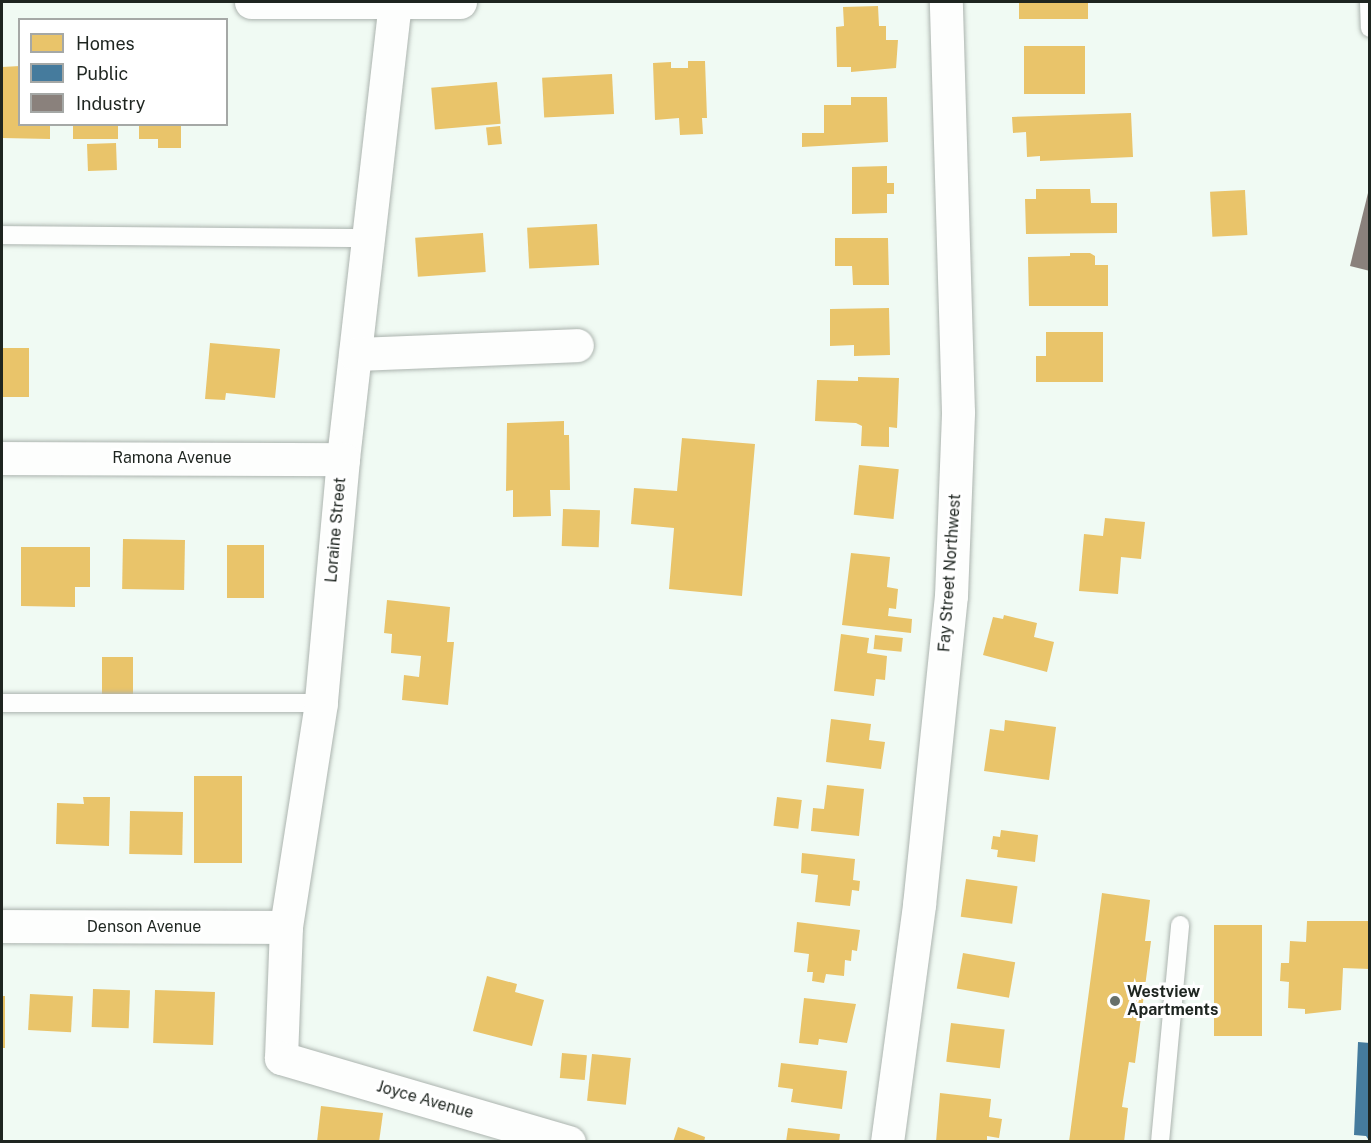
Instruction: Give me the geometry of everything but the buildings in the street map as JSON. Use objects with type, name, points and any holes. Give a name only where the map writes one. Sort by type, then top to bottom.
[{"type":"street","points":[[251,2],[460,2]]},
{"type":"street","name":"Fay Street Northwest","points":[[887,1142],[919,905],[951,596],[958,412],[946,2]]},
{"type":"street","name":"Loraine Street","points":[[281,1058],[286,927],[321,703],[343,459],[395,3]]},
{"type":"street","points":[[355,354],[577,345]]},
{"type":"street","name":"Ramona Avenue","points":[[2,458],[343,459]]},
{"type":"street","name":"Denson Avenue","points":[[2,926],[286,927]]},
{"type":"street","name":"Joyce Avenue","points":[[281,1058],[569,1142]]},
{"type":"lane","points":[[1369,2],[1370,28]]},
{"type":"lane","points":[[2,235],[369,238]]},
{"type":"lane","points":[[2,703],[321,703]]},
{"type":"lane","points":[[1160,1142],[1180,925]]},
{"type":"place","name":"Westview Apartments","points":[[1115,1001]]}]
